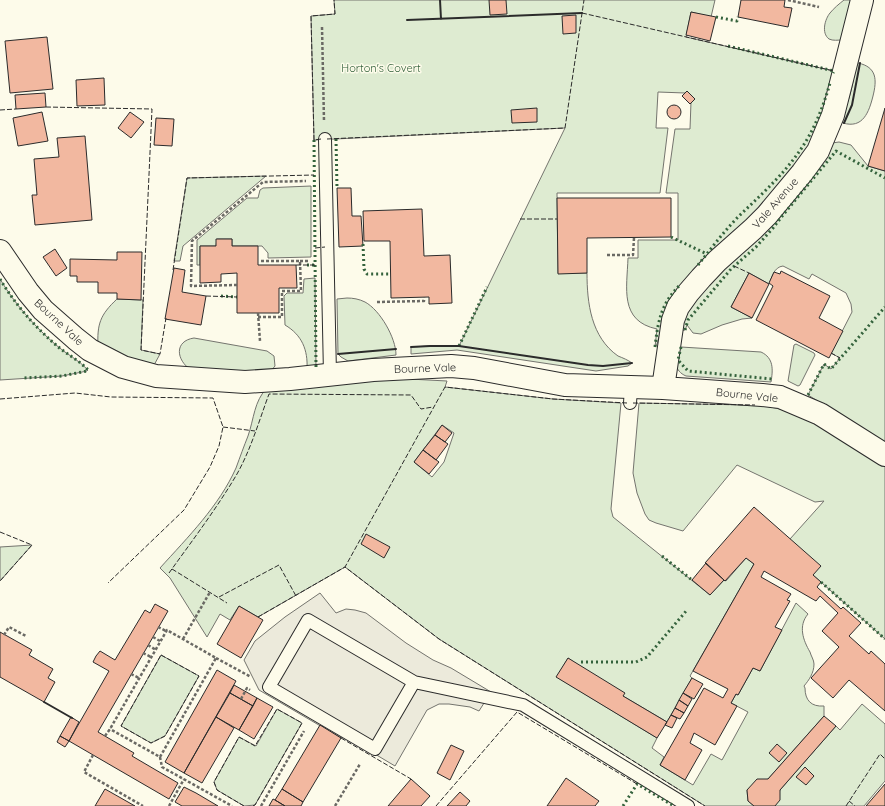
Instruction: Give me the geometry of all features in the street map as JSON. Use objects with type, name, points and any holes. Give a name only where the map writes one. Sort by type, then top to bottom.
[{"type":"street","name":"Vale Avenue","points":[[663,388],[673,320],[678,307],[688,293],[717,261],[753,229],[767,214],[802,173],[818,151],[833,115],[862,0]]},
{"type":"street","name":"Bourne Vale","points":[[0,251],[28,292],[43,310],[90,350],[124,367],[163,378],[245,382],[290,379],[372,370],[452,366],[474,368],[565,385],[630,395],[663,388],[744,393],[780,397],[820,414],[885,455]]},
{"type":"lane","points":[[325,139],[330,374]]},
{"type":"lane","points":[[414,682],[375,749],[269,687],[308,620],[414,682],[523,705],[688,806]]},
{"type":"path","points":[[788,0],[819,7]]},
{"type":"path","points":[[322,27],[325,139]]},
{"type":"path","points":[[237,285],[191,286],[192,241],[263,182],[312,180]]},
{"type":"path","points":[[607,256],[633,255],[634,238]]},
{"type":"path","points":[[258,317],[282,317],[282,291],[300,290],[300,261],[261,261]]},
{"type":"path","points":[[377,302],[424,301],[424,297]]},
{"type":"path","points":[[258,313],[260,341]]},
{"type":"path","points":[[183,639],[210,592]]},
{"type":"path","points":[[4,635],[9,627],[26,636]]},
{"type":"path","points":[[158,627],[166,631],[167,630],[269,687]]},
{"type":"path","points":[[105,736],[166,631]]},
{"type":"path","points":[[153,637],[160,641]]},
{"type":"path","points":[[148,645],[156,650]]},
{"type":"path","points":[[143,653],[151,658]]},
{"type":"path","points":[[216,658],[160,757],[162,767],[232,806]]},
{"type":"path","points":[[131,674],[139,678]]},
{"type":"path","points":[[261,806],[314,713]]},
{"type":"path","points":[[110,729],[160,757]]},
{"type":"path","points":[[335,806],[370,746]]},
{"type":"path","points":[[93,755],[84,772],[143,806]]},
{"type":"path","points":[[169,806],[184,779]]},
{"type":"green space","name":"Horton's Covert","points":[[334,0],[715,0],[711,17],[691,12],[686,37],[838,72],[813,145],[664,319],[655,347],[657,329],[645,325],[636,319],[628,302],[628,258],[638,258],[638,240],[678,240],[678,193],[666,193],[675,129],[690,129],[691,102],[685,93],[658,92],[656,128],[668,128],[660,193],[557,193],[558,273],[587,273],[588,296],[592,319],[596,329],[609,348],[618,356],[632,363],[628,366],[596,371],[457,350],[411,354],[411,347],[459,346],[565,128],[314,140],[311,16],[335,14]]},
{"type":"green space","points":[[844,0],[852,0],[842,40],[831,40],[824,30],[825,22],[830,13]]},
{"type":"green space","points":[[858,63],[869,68],[874,75],[875,85],[873,96],[864,118],[856,124],[843,123],[841,120],[851,92],[854,68]]},
{"type":"green space","points":[[839,142],[851,145],[868,166],[885,171],[885,443],[808,395],[824,364],[831,369],[840,358],[831,353],[852,312],[851,304],[846,293],[812,274],[809,279],[783,266],[775,270],[769,284],[749,273],[731,307],[752,318],[742,319],[722,325],[701,334],[693,333],[687,325],[685,330],[679,331],[681,314],[832,143]]},
{"type":"green space","points":[[266,176],[183,246],[180,261],[174,261],[187,178]]},
{"type":"green space","points":[[311,186],[311,257],[268,258],[268,253],[262,246],[232,246],[232,239],[217,239],[216,246],[200,246],[200,265],[197,265],[197,240],[247,198],[258,198],[260,190],[263,188]]},
{"type":"green space","points":[[315,278],[316,368],[307,369],[305,349],[300,338],[285,325],[284,296],[287,293],[303,293],[304,279]]},
{"type":"green space","points":[[0,279],[19,306],[40,330],[56,345],[84,366],[88,370],[87,371],[62,376],[0,380]]},
{"type":"green space","points":[[347,298],[363,301],[376,311],[390,333],[396,355],[348,361],[338,354],[337,299]]},
{"type":"green space","points":[[117,299],[143,300],[141,350],[160,354],[153,367],[98,347],[98,332],[101,320],[103,315]]},
{"type":"green space","points":[[194,338],[267,351],[274,356],[275,366],[270,372],[191,370],[182,361],[179,351],[183,343]]},
{"type":"green space","points":[[796,344],[814,353],[815,355],[800,385],[798,386],[788,381],[794,345]]},
{"type":"green space","points":[[681,347],[761,352],[768,358],[772,365],[771,382],[686,376],[679,371],[675,361],[674,348]]},
{"type":"green space","points":[[371,377],[447,381],[445,387],[553,399],[621,403],[611,509],[613,517],[710,595],[724,580],[726,581],[746,558],[754,564],[690,676],[692,678],[667,722],[623,696],[568,658],[557,677],[657,738],[652,748],[664,757],[660,765],[693,785],[711,754],[722,760],[748,712],[731,703],[736,694],[738,695],[753,668],[760,671],[796,603],[808,614],[802,628],[805,643],[814,662],[812,673],[804,686],[805,692],[812,704],[824,706],[824,716],[768,779],[747,790],[748,801],[754,806],[705,806],[439,639],[345,567],[258,617],[239,606],[230,620],[220,614],[207,637],[170,578],[160,568],[202,521],[229,482],[248,436],[259,399],[267,388]],"holes":[[[442,425],[454,433],[444,462],[432,477],[414,462]]]},
{"type":"green space","points":[[639,403],[750,405],[781,409],[795,413],[855,444],[885,466],[885,639],[813,575],[790,539],[824,501],[815,502],[737,465],[683,531],[649,520],[645,514],[637,493],[633,473]]},
{"type":"green space","points":[[32,545],[0,581],[0,547]]},
{"type":"green space","points":[[161,655],[199,676],[165,736],[151,743],[121,726]]},
{"type":"green space","points":[[862,704],[885,724],[885,781],[864,806],[775,806],[780,790],[836,726],[840,730]]},
{"type":"green space","points":[[277,709],[302,723],[255,805],[244,806],[217,790],[214,782],[239,737],[256,746]]},
{"type":"shaded area","points":[[320,593],[336,613],[346,609],[366,613],[406,643],[433,660],[451,668],[491,692],[479,711],[470,707],[449,704],[439,704],[427,710],[395,766],[343,735],[341,738],[259,690],[244,660],[255,641],[285,617]]},
{"type":"building","points":[[489,0],[506,0],[507,14],[490,15]]},
{"type":"building","points":[[741,0],[785,0],[784,7],[792,8],[788,27],[738,17]]},
{"type":"building","points":[[691,12],[716,17],[710,41],[686,35]]},
{"type":"building","points":[[576,15],[576,33],[563,34],[562,16]]},
{"type":"building","points":[[47,37],[53,89],[10,93],[5,41]]},
{"type":"building","points":[[104,78],[105,105],[77,106],[76,80]]},
{"type":"building","points":[[687,91],[695,99],[690,104],[682,96]]},
{"type":"building","points":[[45,93],[46,107],[16,109],[15,95]]},
{"type":"building","points":[[671,105],[677,105],[681,109],[681,115],[677,119],[671,119],[667,115],[667,109]]},
{"type":"building","points":[[537,108],[537,122],[512,123],[511,110]]},
{"type":"building","points":[[885,108],[885,171],[868,166]]},
{"type":"building","points":[[42,112],[48,141],[18,146],[13,118]]},
{"type":"building","points":[[130,112],[144,122],[131,138],[118,128]]},
{"type":"building","points":[[156,118],[174,119],[172,146],[154,145]]},
{"type":"building","points":[[85,136],[92,220],[35,225],[32,195],[37,195],[34,159],[59,157],[57,138]]},
{"type":"building","points":[[337,188],[351,188],[352,216],[361,216],[363,246],[339,247]]},
{"type":"building","points":[[557,198],[671,198],[671,237],[587,238],[587,273],[558,274]]},
{"type":"building","points":[[422,209],[424,256],[450,255],[452,303],[429,304],[429,297],[391,298],[390,241],[364,241],[363,211]]},
{"type":"building","points":[[216,239],[232,239],[232,246],[258,246],[258,265],[296,265],[297,288],[279,288],[279,313],[237,313],[237,273],[221,274],[221,282],[200,283],[200,246],[216,246]]},
{"type":"building","points":[[55,249],[67,268],[56,276],[43,257]]},
{"type":"building","points":[[117,252],[142,252],[141,300],[117,299],[117,293],[98,293],[98,282],[77,282],[77,276],[70,276],[70,259],[117,260]]},
{"type":"building","points":[[174,268],[185,270],[182,292],[206,296],[201,325],[165,319]]},
{"type":"building","points":[[781,271],[830,296],[819,318],[843,331],[829,358],[756,320],[773,286],[769,283],[774,272],[780,274]]},
{"type":"building","points":[[749,273],[769,284],[752,318],[731,307]]},
{"type":"building","points":[[442,425],[452,433],[445,442],[435,435]]},
{"type":"building","points":[[435,435],[448,444],[436,460],[423,450]]},
{"type":"building","points":[[423,450],[439,462],[429,474],[414,462]]},
{"type":"building","points":[[754,507],[821,566],[813,575],[821,582],[817,587],[841,609],[843,607],[861,623],[849,636],[869,654],[871,651],[885,664],[885,711],[849,680],[833,698],[811,678],[839,647],[822,631],[838,613],[820,596],[816,601],[764,571],[761,577],[791,594],[787,600],[790,601],[775,627],[782,630],[760,671],[753,668],[738,695],[736,694],[731,703],[737,706],[715,745],[694,733],[690,743],[702,750],[685,780],[660,765],[704,688],[723,698],[728,689],[693,671],[754,564],[746,558],[725,581],[705,563]]},
{"type":"building","points":[[366,534],[390,547],[384,558],[361,544]]},
{"type":"building","points":[[706,563],[724,580],[710,595],[692,580]]},
{"type":"building","points":[[155,604],[168,611],[98,732],[134,753],[132,756],[178,783],[169,799],[69,741],[109,671],[93,662],[96,656],[100,651],[115,660],[145,610],[150,613]]},
{"type":"building","points":[[239,606],[263,620],[241,658],[217,644]]},
{"type":"building","points":[[0,632],[32,650],[29,655],[53,669],[48,678],[55,682],[44,702],[0,677]]},
{"type":"building","points":[[568,658],[625,693],[623,696],[667,722],[657,738],[556,677]]},
{"type":"building","points":[[217,670],[236,681],[184,773],[165,762]]},
{"type":"building","points":[[692,678],[703,684],[694,699],[683,693]]},
{"type":"building","points":[[234,685],[257,698],[253,706],[230,693]]},
{"type":"building","points":[[230,693],[253,706],[239,730],[216,717]]},
{"type":"building","points":[[683,693],[692,699],[688,706],[679,700]]},
{"type":"building","points":[[257,698],[273,707],[254,739],[239,730]]},
{"type":"building","points":[[679,700],[688,706],[684,713],[675,708]]},
{"type":"building","points":[[675,708],[684,713],[680,719],[671,715]]},
{"type":"building","points":[[671,715],[677,718],[672,728],[665,725]]},
{"type":"building","points":[[824,716],[836,726],[780,790],[780,800],[775,806],[754,806],[748,801],[747,790],[757,779],[768,779]]},
{"type":"building","points":[[71,717],[79,722],[69,741],[60,736]]},
{"type":"building","points":[[216,717],[234,728],[202,783],[184,773]]},
{"type":"building","points":[[320,725],[341,738],[303,802],[282,789]]},
{"type":"building","points":[[60,736],[69,741],[65,747],[57,742]]},
{"type":"building","points":[[777,744],[787,753],[779,762],[769,753]]},
{"type":"building","points":[[451,745],[464,751],[450,780],[437,773]]},
{"type":"building","points":[[805,767],[814,776],[806,785],[796,777]]},
{"type":"building","points":[[566,778],[599,801],[595,806],[547,806]]},
{"type":"building","points":[[411,779],[430,796],[421,806],[388,806]]},
{"type":"building","points":[[885,784],[885,806],[866,806]]},
{"type":"building","points":[[184,787],[218,806],[182,806],[175,802]]},
{"type":"building","points":[[105,789],[135,806],[95,806]]},
{"type":"building","points":[[282,789],[303,802],[301,806],[285,806],[275,800]]},
{"type":"building","points":[[460,792],[470,801],[466,806],[447,806]]},
{"type":"building","points":[[273,799],[275,800],[285,806],[269,806]]},
{"type":"hedge","points":[[716,17],[737,21],[738,17]]},
{"type":"hedge","points":[[728,46],[834,71],[833,73]]},
{"type":"hedge","points":[[698,265],[733,222],[777,179],[802,148],[815,124],[824,103],[830,83]]},
{"type":"hedge","points":[[336,139],[337,188]]},
{"type":"hedge","points":[[314,140],[316,368]]},
{"type":"hedge","points":[[685,330],[688,320],[731,269],[756,247],[773,228],[836,151],[885,178]]},
{"type":"hedge","points":[[671,237],[707,254]]},
{"type":"hedge","points":[[363,244],[364,269],[367,274],[391,274]]},
{"type":"hedge","points":[[307,265],[315,265]]},
{"type":"hedge","points":[[0,279],[25,314],[40,330],[88,370],[62,376],[23,378]]},
{"type":"hedge","points":[[655,347],[659,321],[665,305],[674,291],[681,284]]},
{"type":"hedge","points":[[459,346],[487,287]]},
{"type":"hedge","points":[[221,296],[237,297]]},
{"type":"hedge","points":[[808,395],[824,364],[831,369],[885,307]]},
{"type":"hedge","points":[[681,347],[678,360],[688,371],[772,379]]},
{"type":"hedge","points":[[662,556],[692,580]]},
{"type":"hedge","points":[[821,582],[885,639]]},
{"type":"hedge","points":[[581,662],[636,662],[647,657],[687,610]]},
{"type":"hedge","points":[[623,806],[637,784],[674,806]]},
{"type":"fence","points":[[321,139],[314,140],[311,16],[335,14],[334,0]]},
{"type":"fence","points":[[327,139],[565,128],[584,0]]},
{"type":"fence","points":[[582,13],[834,71]]},
{"type":"fence","points":[[46,107],[152,109],[141,350],[160,354],[166,318]]},
{"type":"fence","points":[[0,110],[16,109]]},
{"type":"fence","points":[[173,270],[187,178],[314,175]]},
{"type":"fence","points":[[520,219],[557,219]]},
{"type":"fence","points":[[315,248],[325,247]]},
{"type":"fence","points":[[296,265],[315,265]]},
{"type":"fence","points":[[734,266],[749,273]]},
{"type":"fence","points":[[206,296],[237,297]]},
{"type":"fence","points":[[831,353],[840,358]]},
{"type":"fence","points":[[627,403],[553,399],[445,387],[345,567],[439,639],[705,806]]},
{"type":"fence","points":[[0,399],[75,393],[111,397],[213,398],[223,427],[219,446],[210,467],[184,510],[108,583]]},
{"type":"fence","points":[[169,573],[213,512],[237,474],[251,445],[269,394],[411,395],[421,409],[433,407]]},
{"type":"fence","points":[[633,403],[755,405]]},
{"type":"fence","points":[[223,427],[255,431]]},
{"type":"fence","points":[[0,532],[32,545],[0,581]]},
{"type":"fence","points":[[219,597],[279,565],[296,596]]},
{"type":"fence","points":[[258,617],[345,567]]},
{"type":"fence","points":[[172,569],[227,603]]},
{"type":"fence","points":[[161,655],[199,676],[165,736],[151,743],[121,726],[161,655]]},
{"type":"fence","points":[[244,806],[217,790],[214,782],[239,737],[255,746],[277,709],[302,723],[255,805],[252,806]]},
{"type":"fence","points":[[436,806],[517,712],[637,784]]},
{"type":"fence","points":[[341,738],[411,779]]},
{"type":"fence","points":[[846,806],[880,754],[885,759]]},
{"type":"fence","points":[[849,801],[855,806]]},
{"type":"wall","points":[[440,0],[441,19]]},
{"type":"wall","points":[[407,20],[582,13]]},
{"type":"wall","points":[[844,123],[852,105],[860,63]]},
{"type":"wall","points":[[411,347],[459,346],[588,365],[603,366],[632,363]]},
{"type":"wall","points":[[338,354],[396,349]]},
{"type":"wall","points":[[44,702],[72,718]]}]
